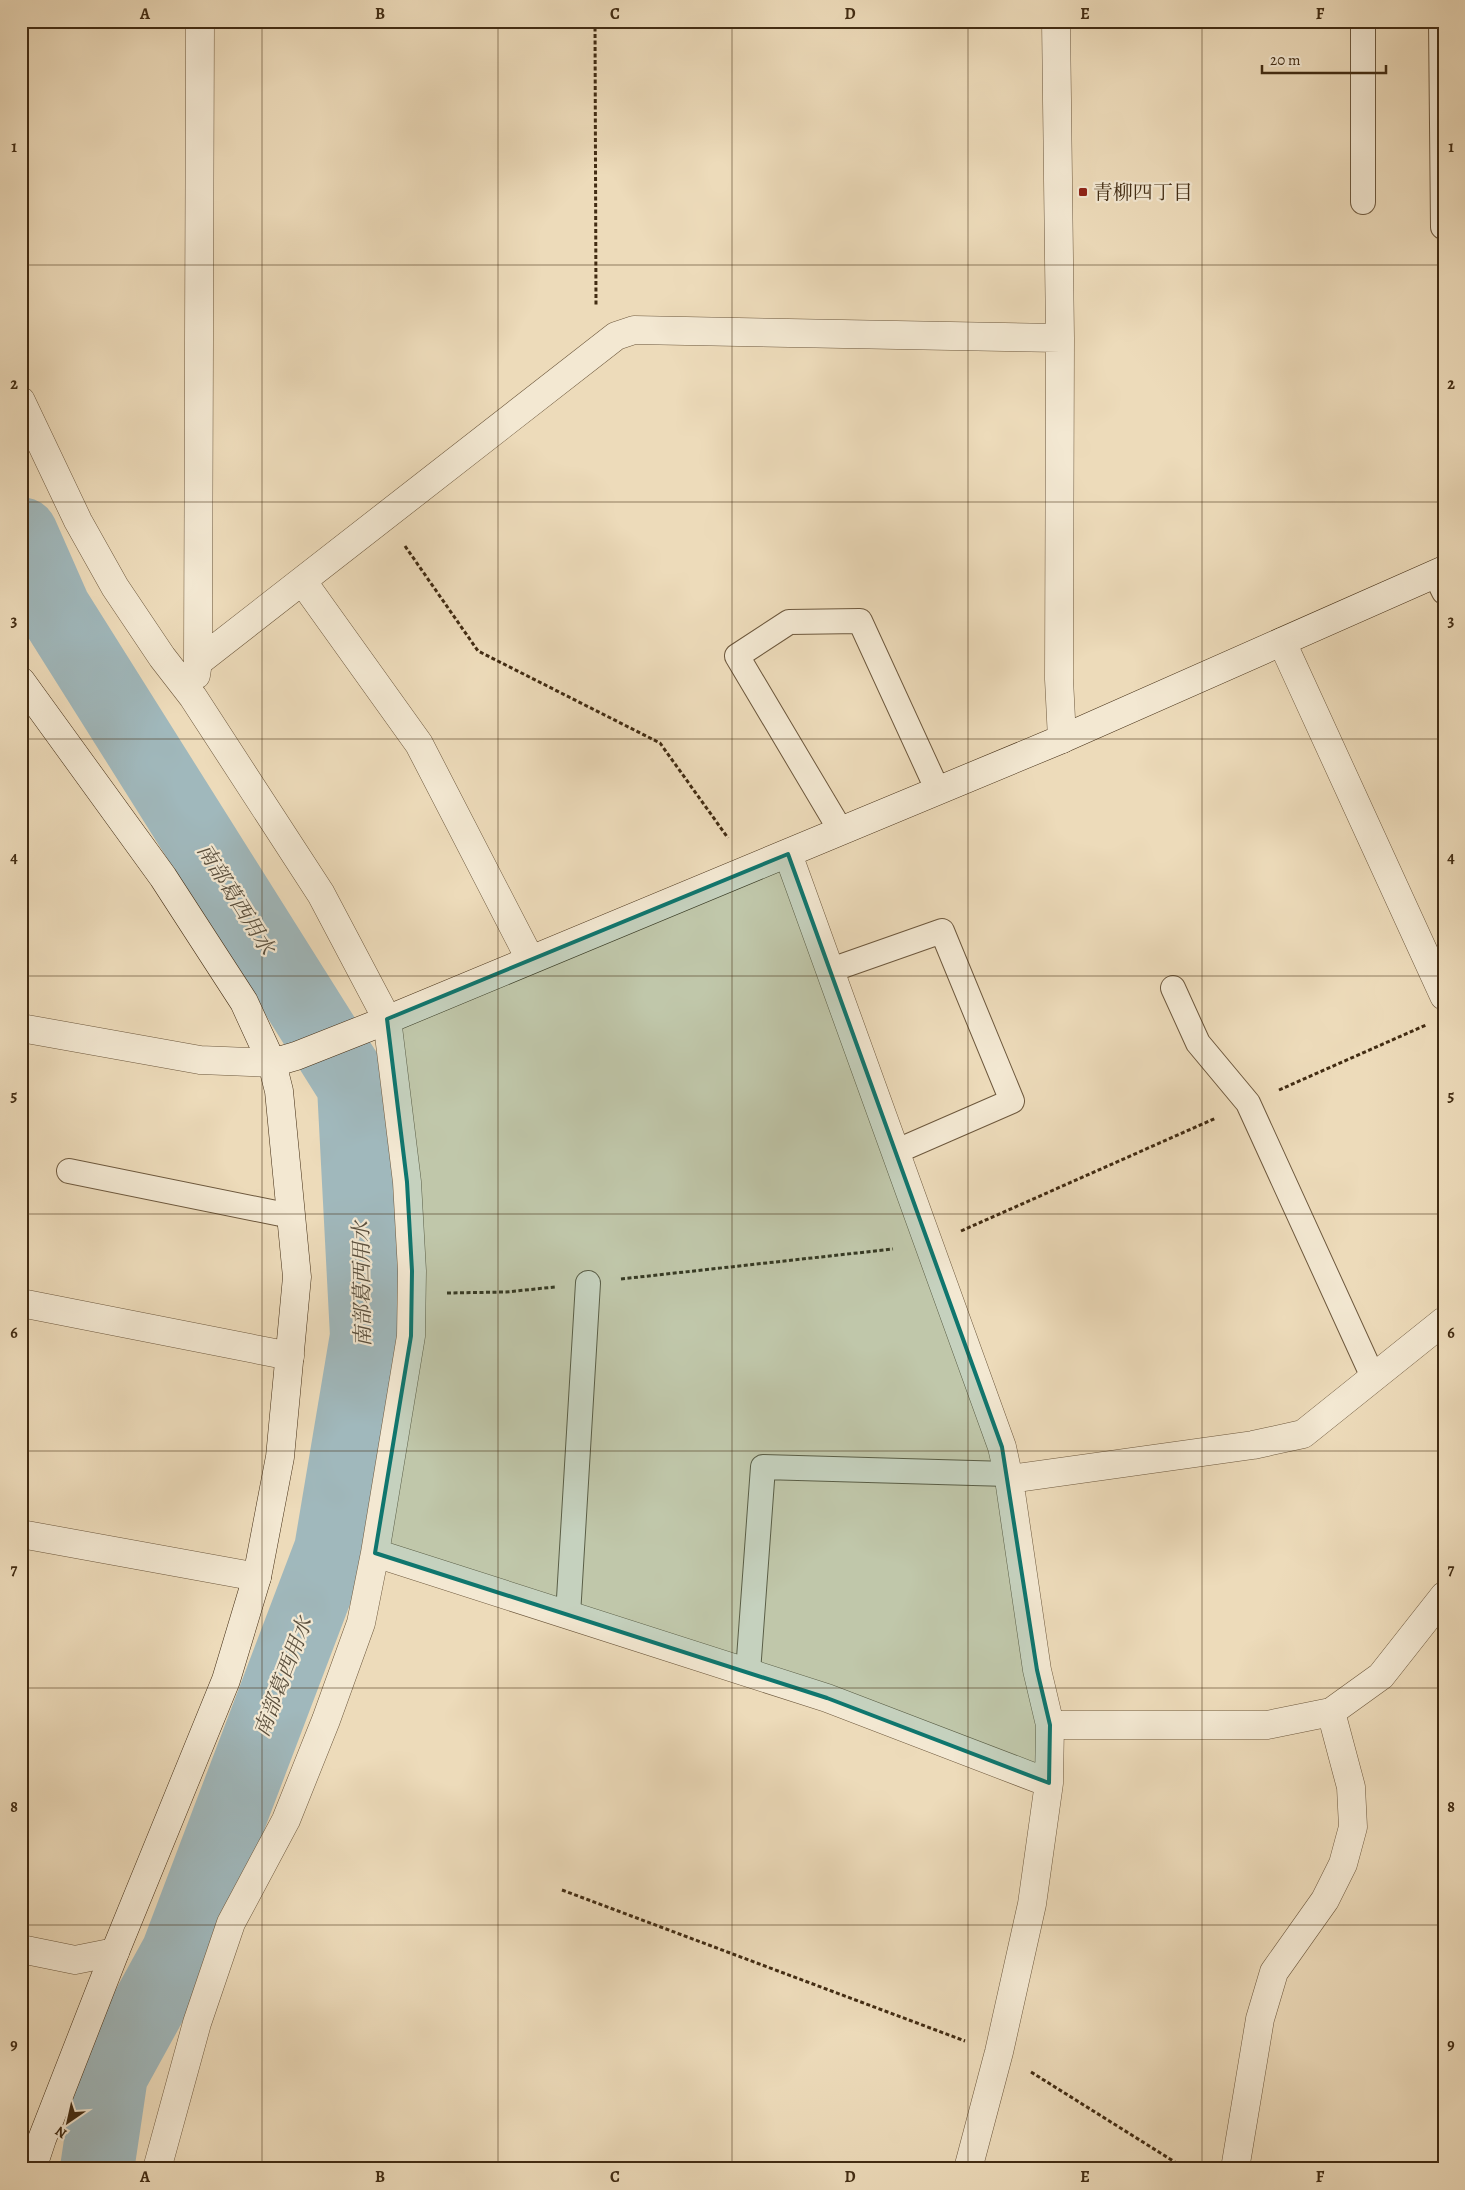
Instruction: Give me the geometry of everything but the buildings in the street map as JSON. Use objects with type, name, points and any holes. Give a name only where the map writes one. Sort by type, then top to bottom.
[{"type":"street","points":[[193,696],[198,662],[200,21]]},
{"type":"street","points":[[1056,21],[1060,338],[1059,679],[1062,739]]},
{"type":"street","points":[[198,662],[616,336],[634,330],[1060,338]]},
{"type":"street","points":[[21,401],[78,521],[115,588],[162,657],[193,696],[320,894],[379,1022],[408,1182],[412,1271],[410,1336],[375,1553],[360,1622],[326,1720],[286,1820],[231,1923],[197,2022],[157,2169]]},
{"type":"street","points":[[21,1028],[200,1060],[284,1060],[788,854],[1062,739],[1282,642],[1441,579]]},
{"type":"street","points":[[303,582],[419,744],[530,958]]},
{"type":"street","points":[[1282,642],[1444,996]]},
{"type":"street","points":[[21,681],[163,877],[284,1060],[283,1123],[297,1277],[280,1456],[257,1577],[226,1680],[114,1952],[32,2169]]},
{"type":"street","points":[[788,854],[1002,1447],[1037,1670],[1050,1725],[1049,1784],[1032,1904],[998,2052],[968,2169]]},
{"type":"street","points":[[21,1303],[290,1356]]},
{"type":"street","points":[[1008,1476],[1253,1445],[1303,1434],[1444,1321]]},
{"type":"street","points":[[21,1534],[257,1577]]},
{"type":"street","points":[[375,1553],[827,1698],[1049,1784]]},
{"type":"street","points":[[1050,1725],[1267,1725],[1331,1712],[1380,1676],[1444,1596]]},
{"type":"street","points":[[1238,2167],[1260,2019],[1274,1972],[1325,1900],[1343,1864],[1353,1827],[1351,1787],[1331,1712]]},
{"type":"street","points":[[21,1949],[75,1960],[114,1952]]},
{"type":"lane","points":[[1363,21],[1363,202]]},
{"type":"lane","points":[[1440,21],[1442,228]]},
{"type":"lane","points":[[841,831],[737,656],[789,622],[860,621],[938,791]]},
{"type":"lane","points":[[831,970],[942,931],[1012,1101],[895,1152]]},
{"type":"lane","points":[[1173,988],[1198,1043],[1248,1103],[1373,1377]]},
{"type":"lane","points":[[68,1171],[291,1216]]},
{"type":"lane","points":[[568,1615],[588,1283]]},
{"type":"lane","points":[[748,1672],[763,1468],[1008,1476]]},
{"type":"path","points":[[594,21],[596,314],[599,350]]},
{"type":"path","points":[[384,517],[478,651],[660,743],[730,841]]},
{"type":"path","points":[[562,1890],[998,2052],[1186,2169]]},
{"type":"highlighted area","points":[[788,854],[1002,1447],[1037,1670],[1050,1725],[1049,1783],[827,1698],[375,1553],[411,1336],[412,1271],[407,1182],[387,1019]]},
{"type":"waterway","name":"南部葛西用水","points":[[21,534],[54,609],[354,1086],[367,1336],[331,1550],[178,1953],[111,2075],[97,2169]]},
{"type":"place","name":"青柳四丁目","points":[[1083,192]]}]
